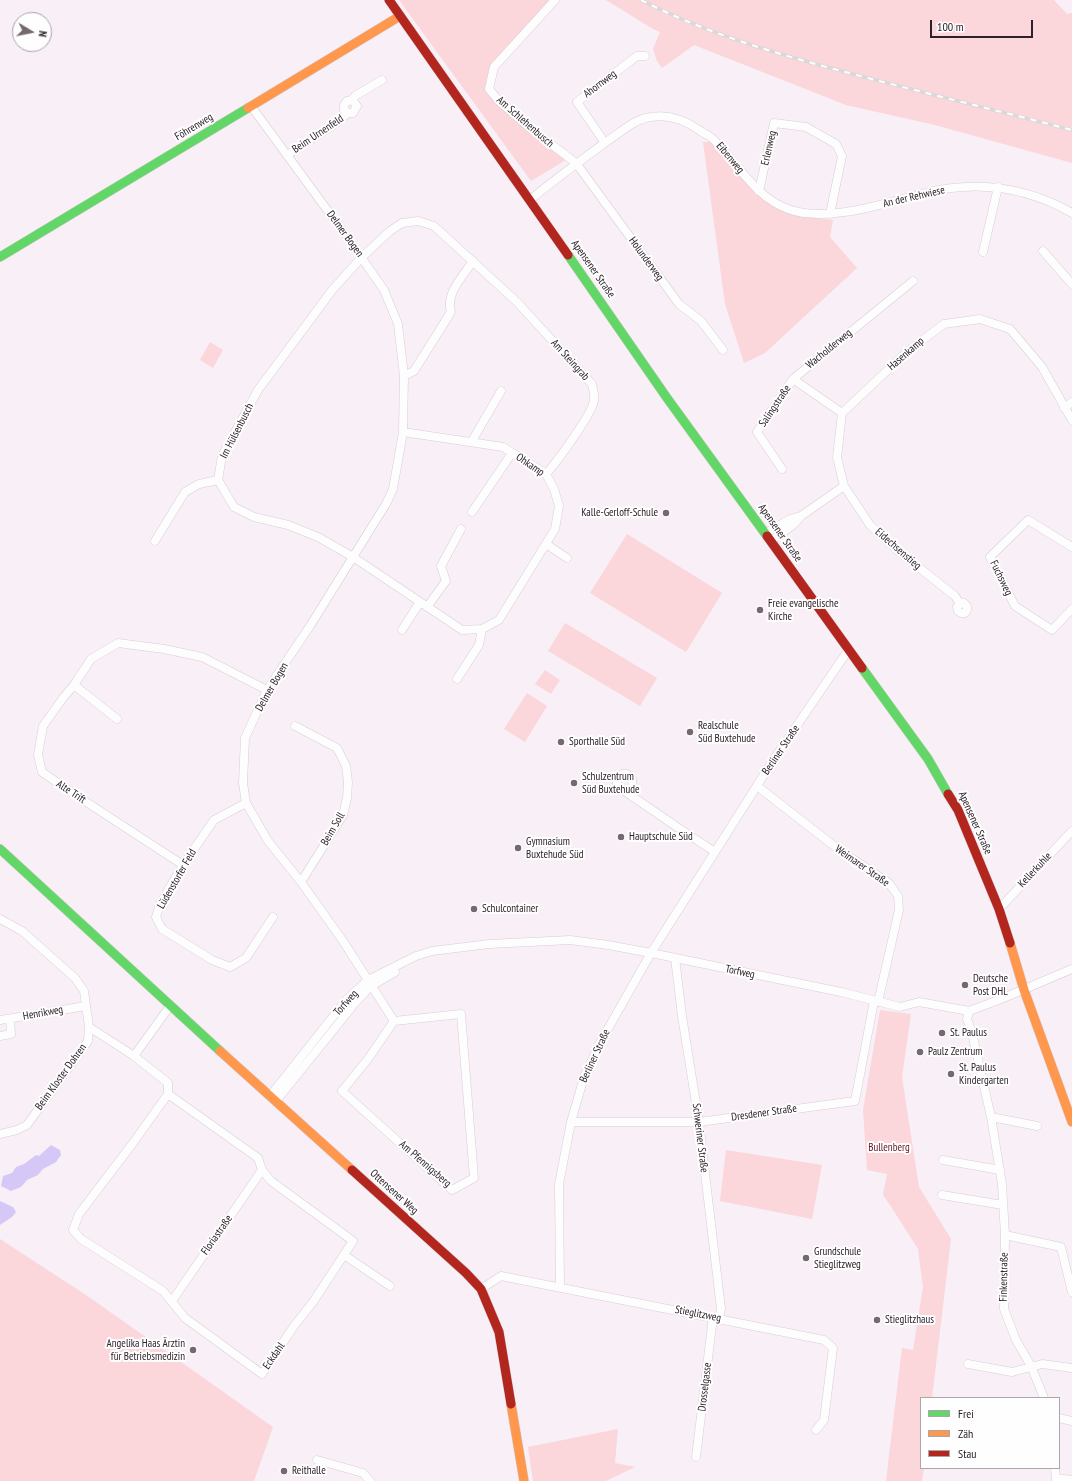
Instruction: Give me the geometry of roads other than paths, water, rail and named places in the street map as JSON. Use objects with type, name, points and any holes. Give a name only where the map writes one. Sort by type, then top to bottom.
[{"type":"main road","name":"Apensener Straße","points":[[389,0],[667,398],[928,759],[958,810],[999,909],[1024,990],[1072,1122]]},
{"type":"main road","name":"Föhrenweg","points":[[0,257],[400,16]]},
{"type":"main road","name":"Ottensener Weg","points":[[0,849],[143,982],[466,1273],[481,1289],[499,1332],[524,1481]]},
{"type":"street","name":"Am Schlehenbusch","points":[[555,0],[494,67],[489,88],[499,101],[530,128],[576,163]]},
{"type":"street","name":"Ahornweg","points":[[605,143],[577,102],[638,56],[645,56]]},
{"type":"street","name":"Beim Urnenfeld","points":[[287,155],[335,124],[348,113],[353,113],[356,108],[356,104],[352,100],[355,96],[382,80]]},
{"type":"street","name":"Delmer Bogen","points":[[252,106],[362,257],[384,290],[398,324],[404,376],[403,432],[393,489],[386,504],[353,558],[267,690],[245,738],[243,783],[246,803],[268,841],[301,882],[343,941],[370,983]]},
{"type":"street","name":"Eibenweg","points":[[530,200],[576,163],[636,121],[650,116],[666,116],[687,122],[714,140],[759,191],[773,202],[789,210],[830,214]]},
{"type":"street","name":"Erlenweg","points":[[759,191],[774,123],[806,127],[836,144],[842,156],[830,214]]},
{"type":"street","name":"Holunderweg","points":[[576,163],[679,304],[701,322],[723,350]]},
{"type":"street","name":"An der Rehwiese","points":[[830,214],[853,211],[938,190],[975,186],[998,187],[1034,195],[1072,213]]},
{"type":"street","points":[[983,252],[998,187]]},
{"type":"street","name":"Am Steingrab","points":[[362,257],[390,231],[402,223],[418,221],[434,226],[517,302],[592,384],[594,401],[586,418],[558,461],[546,474]]},
{"type":"street","points":[[1043,251],[1072,284]]},
{"type":"street","name":"Im Hülsenbusch","points":[[218,480],[222,456],[258,390],[332,289],[362,257]]},
{"type":"street","points":[[404,376],[414,371],[451,312],[449,305],[451,293],[472,261]]},
{"type":"street","name":"Wacholderweg","points":[[793,379],[913,281]]},
{"type":"street","name":"Hasenkamp","points":[[842,413],[908,351],[944,324],[980,318],[1010,329],[1042,367],[1072,420]]},
{"type":"street","points":[[768,538],[793,525],[801,516],[844,486],[838,457],[842,413],[793,379]]},
{"type":"street","name":"Salingstraße","points":[[782,469],[757,432],[793,379]]},
{"type":"street","points":[[472,441],[501,391]]},
{"type":"street","points":[[1064,408],[1072,402]]},
{"type":"street","name":"Ohkamp","points":[[353,558],[462,630],[482,629],[498,620],[555,528],[558,506],[554,490],[546,474],[503,447],[472,441],[403,432]]},
{"type":"street","name":"Ohkamp","points":[[472,512],[512,453]]},
{"type":"street","points":[[156,541],[185,492],[199,484],[218,480],[234,507],[254,517],[288,525],[318,537],[353,558]]},
{"type":"street","name":"Eidechsenstieg","points":[[844,486],[870,525],[898,551],[955,596],[960,604]]},
{"type":"street","name":"Fuchsweg","points":[[1072,547],[1028,520],[990,557],[1015,606],[1052,630],[1072,609]]},
{"type":"street","points":[[427,607],[446,581],[442,566],[461,529]]},
{"type":"street","points":[[546,544],[567,558]]},
{"type":"street","points":[[402,630],[420,602]]},
{"type":"street","points":[[457,679],[478,645],[482,629]]},
{"type":"street","name":"Alte Trift","points":[[183,865],[42,772],[38,755],[43,726],[74,685],[91,659],[118,643],[164,649],[202,657],[267,690]]},
{"type":"street","name":"Berliner Straße","points":[[560,1287],[559,1184],[571,1122],[584,1078],[600,1041],[651,953],[715,852],[757,786],[849,649]]},
{"type":"street","points":[[74,685],[117,719]]},
{"type":"street","name":"Beim Soll","points":[[295,726],[337,748],[346,766],[348,782],[347,798],[343,815],[301,882]]},
{"type":"street","name":"Weimarer Straße","points":[[757,786],[838,849],[889,884],[897,893],[899,899],[899,910],[876,1002]]},
{"type":"street","points":[[633,797],[715,852]]},
{"type":"street","name":"Lüdenstorfer Feld","points":[[246,803],[214,820],[183,865],[160,904],[156,917],[162,929],[212,960],[230,967],[246,958],[272,917]]},
{"type":"street","name":"Kellerkuhle","points":[[999,909],[1072,831]]},
{"type":"street","name":"Beim Kloster Dohren","points":[[0,919],[22,931],[75,978],[84,991],[89,1027],[88,1041],[26,1125],[18,1130],[0,1134]]},
{"type":"street","name":"Torfweg","points":[[273,1099],[347,999],[370,983],[416,962],[450,949],[488,944],[570,940],[608,945],[840,992],[900,1007],[919,1002],[969,1011]]},
{"type":"street","name":"Schweriner Straße","points":[[675,958],[682,1016],[699,1122],[721,1310],[716,1318]]},
{"type":"street","points":[[969,1011],[1024,990],[1072,969]]},
{"type":"street","points":[[370,983],[394,1021]]},
{"type":"street","name":"Dresdener Straße","points":[[571,1122],[699,1122],[855,1101],[876,1002]]},
{"type":"street","name":"Henrikweg","points":[[0,1020],[86,1006]]},
{"type":"street","points":[[134,1056],[170,1006]]},
{"type":"street","name":"Finkenstraße","points":[[969,1011],[967,1019],[972,1033],[991,1117],[1000,1170],[1004,1205],[1005,1235],[1004,1309],[1016,1340],[1031,1366],[1044,1397]]},
{"type":"street","name":"Am Pfennigsberg","points":[[461,1014],[474,1178],[452,1190],[342,1091],[368,1059],[394,1021],[461,1014]]},
{"type":"street","points":[[0,1036],[11,1034],[10,1019]]},
{"type":"street","points":[[89,1027],[134,1056],[168,1083],[168,1094]]},
{"type":"street","name":"Eckdahl","points":[[168,1094],[258,1158],[262,1170],[271,1181],[353,1240],[313,1302],[294,1326],[262,1374],[185,1318],[163,1291],[81,1238],[73,1230],[79,1214],[133,1144],[168,1094]]},
{"type":"street","points":[[991,1117],[1037,1126]]},
{"type":"street","points":[[943,1160],[1000,1170]]},
{"type":"street","name":"Floriastraße","points":[[172,1301],[262,1170]]},
{"type":"street","points":[[942,1195],[1004,1205]]},
{"type":"street","points":[[1005,1235],[1061,1247],[1072,1292]]},
{"type":"street","points":[[344,1255],[390,1286]]},
{"type":"street","name":"Stieglitzweg","points":[[481,1289],[501,1276],[824,1340],[833,1348],[824,1420],[816,1430]]},
{"type":"street","name":"Drosselgasse","points":[[696,1457],[716,1318]]},
{"type":"street","points":[[968,1364],[1012,1372],[1042,1364],[1072,1368]]},
{"type":"street","points":[[1060,1418],[1072,1421]]},
{"type":"street","points":[[317,1460],[363,1473],[370,1481]]},
{"type":"street","points":[[1055,1469],[1056,1479],[1072,1480]]},
{"type":"railway","points":[[641,0],[668,13],[722,35],[807,62],[1072,130]]},
{"type":"place","name":"Kalle-Gerloff-Schule","points":[[666,513]]},
{"type":"place","name":"Freie evangelische Kirche","points":[[760,610]]},
{"type":"place","name":"Realschule Süd Buxtehude","points":[[690,732]]},
{"type":"place","name":"Sporthalle Süd","points":[[561,742]]},
{"type":"place","name":"Schulzentrum Süd Buxtehude","points":[[574,783]]},
{"type":"place","name":"Hauptschule Süd","points":[[621,837]]},
{"type":"place","name":"Gymnasium Buxtehude Süd","points":[[518,848]]},
{"type":"place","name":"Schulcontainer","points":[[474,909]]},
{"type":"place","name":"Deutsche Post DHL","points":[[965,985]]},
{"type":"place","name":"St. Paulus","points":[[942,1033]]},
{"type":"place","name":"Paulz Zentrum","points":[[920,1052]]},
{"type":"place","name":"St. Paulus Kindergarten","points":[[951,1074]]},
{"type":"place","name":"Grundschule Stieglitzweg","points":[[806,1258]]},
{"type":"place","name":"Stieglitzhaus","points":[[877,1320]]},
{"type":"place","name":"Angelika Haas Ärztin für Betriebsmedizin","points":[[193,1350]]},
{"type":"place","name":"Reithalle","points":[[284,1471]]},
{"type":"park label","name":"Bullenberg","points":[[889,1148]]}]
